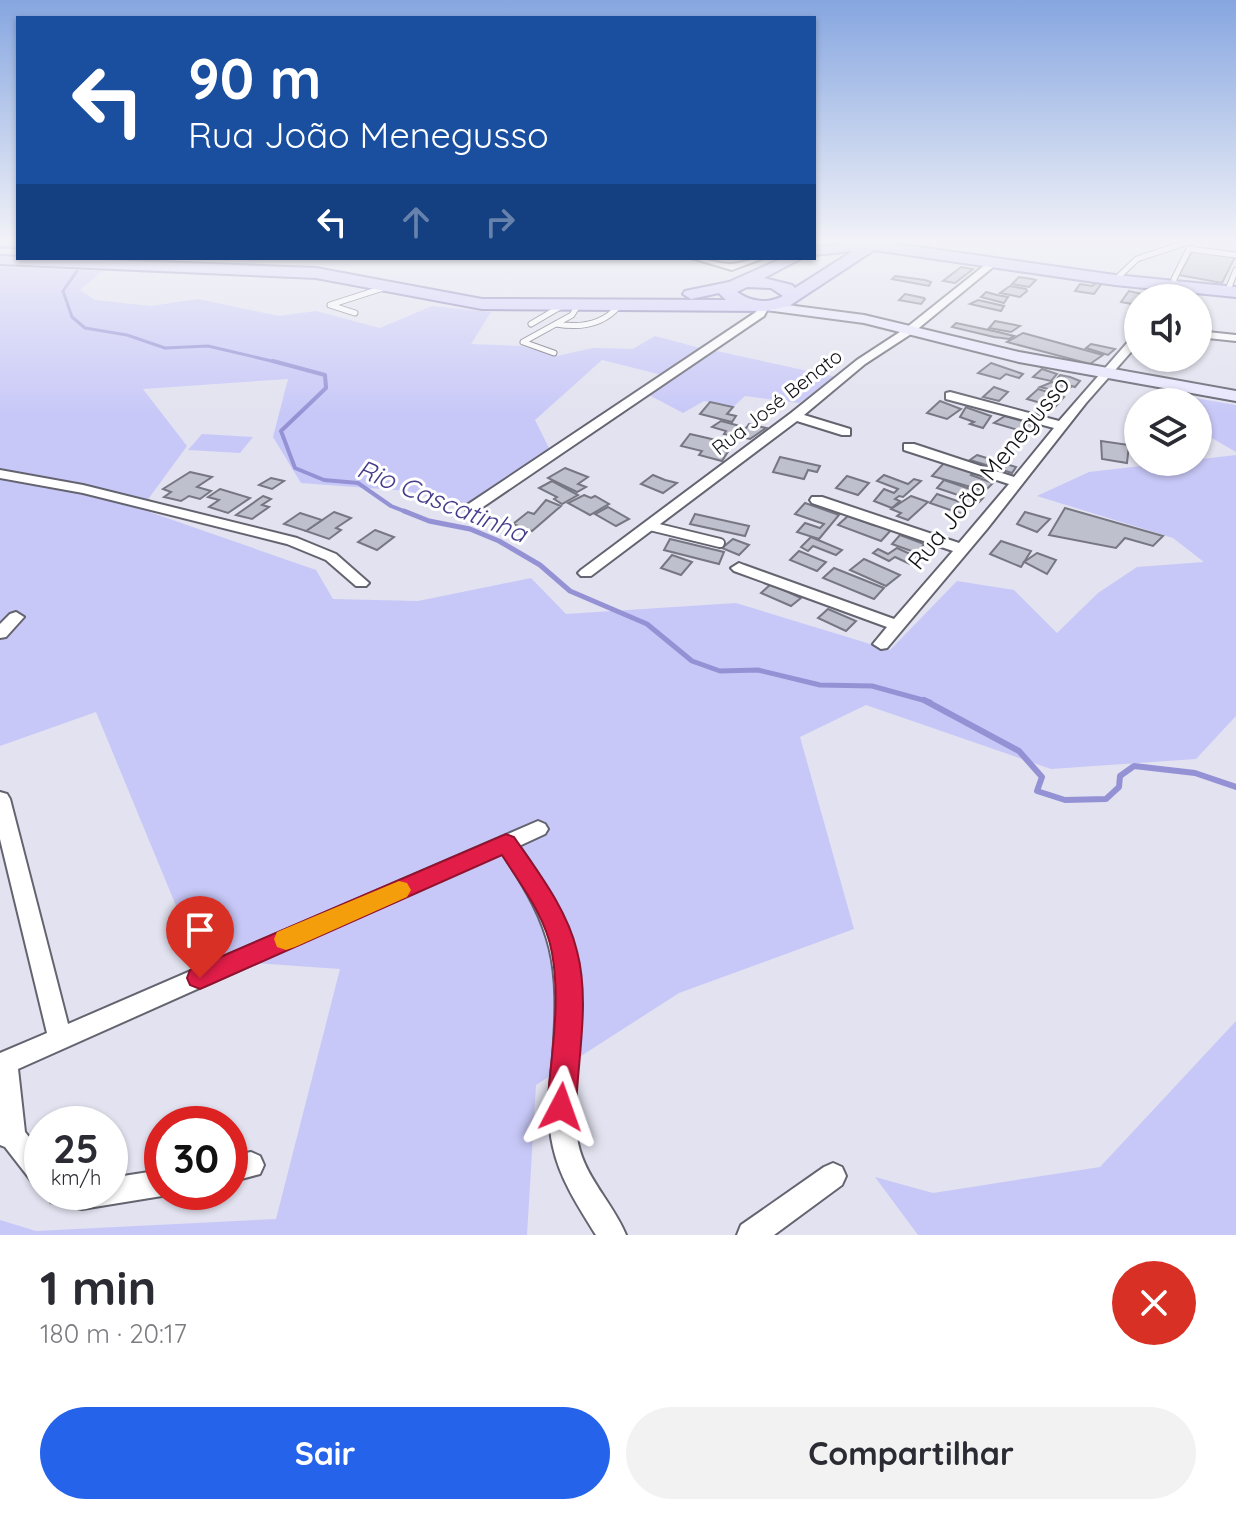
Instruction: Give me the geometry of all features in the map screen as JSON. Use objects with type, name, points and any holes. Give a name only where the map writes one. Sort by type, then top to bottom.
[{"type":"main road","points":[[458,300],[482,304],[618,307],[758,306],[787,300]]},
{"type":"main road","points":[[512,300],[616,300]]},
{"type":"main road","points":[[737,300],[758,306],[912,328]]},
{"type":"main road","points":[[806,300],[1019,357],[1236,396]]},
{"type":"street","name":"Rua José Benato","points":[[586,573],[947,300]]},
{"type":"street","points":[[472,508],[760,314],[758,306]]},
{"type":"street","points":[[1212,335],[1236,338]]},
{"type":"street","name":"Rua João Menegusso","points":[[881,644],[1124,353]]},
{"type":"street","points":[[950,396],[1062,426]]},
{"type":"street","points":[[795,416],[846,432]]},
{"type":"street","points":[[909,447],[1017,482]]},
{"type":"street","points":[[0,474],[83,489],[292,541],[331,557],[361,583]]},
{"type":"street","points":[[817,500],[962,549]]},
{"type":"street","points":[[739,568],[896,625]]},
{"type":"street","points":[[0,633],[16,617]]},
{"type":"street","points":[[0,799],[60,1039]]},
{"type":"street","points":[[24,1154],[6,1135],[2,1064],[538,829]]},
{"type":"street","points":[[506,843],[542,895],[565,950],[569,989],[561,1107],[565,1146],[581,1184],[612,1235]]},
{"type":"street","points":[[751,1235],[833,1176]]},
{"type":"lane","points":[[347,300],[330,305],[355,313]]},
{"type":"lane","points":[[531,324],[560,307]]},
{"type":"lane","points":[[554,353],[523,342],[572,315],[577,307]]},
{"type":"lane","points":[[556,324],[585,326],[611,314],[618,307]]},
{"type":"lane","points":[[650,526],[720,543]]},
{"type":"shaded area","points":[[0,300],[94,300],[151,306],[201,300],[279,316],[316,311],[380,328],[432,306],[491,312],[471,344],[521,346],[557,356],[593,348],[633,349],[655,336],[707,350],[666,376],[602,360],[535,420],[552,454],[470,508],[408,491],[301,483],[273,437],[288,379],[143,389],[187,446],[141,509],[316,570],[333,599],[418,601],[531,578],[566,614],[736,603],[890,650],[957,581],[1014,590],[1057,633],[1098,593],[1137,567],[1204,562],[1173,538],[1037,496],[1089,472],[1124,468],[1124,476],[1212,476],[1212,458],[1236,455],[1236,716],[1196,759],[1051,769],[866,705],[800,737],[854,929],[679,993],[536,1085],[527,1235],[0,1235],[0,1220],[36,1231],[276,1219],[340,969],[198,959],[96,712],[0,746]]},
{"type":"shaded area","points":[[712,350],[836,377],[799,403],[745,396],[733,407],[704,401],[683,413],[647,394]]},
{"type":"shaded area","points":[[1212,401],[1236,405],[1236,452],[1212,438]]},
{"type":"shaded area","points":[[202,434],[253,437],[240,453],[188,450]]},
{"type":"shaded area","points":[[1236,1021],[1236,1235],[918,1235],[875,1177],[933,1193],[1100,1167]]},
{"type":"building","points":[[899,300],[924,300],[921,304]]},
{"type":"building","points":[[978,300],[1004,306],[1001,311],[970,304]]},
{"type":"building","points":[[995,321],[1020,326],[1011,332],[989,328]]},
{"type":"building","points":[[956,323],[1014,336],[1009,339],[994,337],[952,327]]},
{"type":"building","points":[[1023,333],[1103,355],[1090,364],[1007,342]]},
{"type":"building","points":[[1091,344],[1115,349],[1108,355],[1086,348]]},
{"type":"building","points":[[991,363],[1023,374],[1019,378],[1006,374],[1000,379],[978,373]]},
{"type":"building","points":[[1042,369],[1057,374],[1051,381],[1033,377]]},
{"type":"building","points":[[1060,375],[1080,381],[1075,387],[1055,381]]},
{"type":"building","points":[[1052,382],[1071,387],[1064,393],[1040,387]]},
{"type":"building","points":[[994,387],[1008,392],[999,401],[983,397]]},
{"type":"building","points":[[1038,389],[1064,397],[1055,407],[1027,399]]},
{"type":"building","points":[[940,401],[961,409],[947,419],[927,413]]},
{"type":"building","points":[[710,402],[733,407],[727,414],[736,416],[732,422],[700,414]]},
{"type":"building","points":[[966,407],[991,416],[983,428],[960,417]]},
{"type":"building","points":[[1005,416],[1035,426],[1028,433],[994,423]]},
{"type":"building","points":[[721,421],[740,426],[738,428],[746,428],[749,424],[766,428],[750,439],[724,434],[726,431],[712,427]]},
{"type":"building","points":[[690,434],[733,444],[722,461],[699,455],[702,451],[681,446]]},
{"type":"building","points":[[1101,441],[1124,444],[1124,463],[1102,459]]},
{"type":"building","points":[[977,455],[1016,467],[1012,473],[970,460]]},
{"type":"building","points":[[780,457],[820,466],[817,472],[808,470],[804,479],[773,472]]},
{"type":"building","points":[[945,462],[974,472],[971,475],[993,483],[985,491],[932,476]]},
{"type":"building","points":[[565,468],[588,477],[578,484],[586,487],[577,492],[548,478]]},
{"type":"building","points":[[190,472],[212,477],[197,487],[211,491],[200,499],[189,496],[181,501],[164,497],[171,492],[163,489]]},
{"type":"building","points":[[653,475],[677,483],[663,493],[641,484]]},
{"type":"building","points":[[884,475],[908,484],[914,479],[921,481],[903,497],[895,499],[900,501],[892,508],[874,501],[884,489],[894,493],[898,489],[877,481]]},
{"type":"building","points":[[847,476],[869,483],[858,495],[836,488]]},
{"type":"building","points":[[271,478],[284,481],[272,489],[259,485]]},
{"type":"building","points":[[944,480],[982,493],[979,497],[983,498],[979,502],[937,488]]},
{"type":"building","points":[[552,481],[578,495],[562,504],[554,499],[557,497],[539,488]]},
{"type":"building","points":[[220,489],[250,498],[228,513],[209,507],[219,500],[208,497]]},
{"type":"building","points":[[937,494],[969,505],[962,514],[930,503]]},
{"type":"building","points":[[584,495],[595,496],[609,504],[590,515],[568,503]]},
{"type":"building","points":[[263,496],[271,499],[262,505],[269,507],[252,519],[236,515]]},
{"type":"building","points":[[911,496],[928,502],[908,520],[897,516],[901,513],[891,509]]},
{"type":"building","points":[[546,500],[561,506],[532,531],[513,524],[528,512],[534,514]]},
{"type":"building","points":[[805,503],[839,515],[819,539],[797,532],[805,523],[820,528],[824,524],[795,514]]},
{"type":"building","points":[[608,507],[629,519],[616,526],[595,514]]},
{"type":"building","points":[[1065,508],[1163,536],[1153,546],[1125,538],[1116,548],[1049,535]]},
{"type":"building","points":[[334,512],[351,518],[336,528],[341,530],[329,539],[306,531]]},
{"type":"building","points":[[1025,512],[1050,519],[1037,532],[1017,524]]},
{"type":"building","points":[[300,513],[322,520],[306,531],[284,524]]},
{"type":"building","points":[[695,514],[749,526],[745,536],[690,524]]},
{"type":"building","points":[[848,516],[892,529],[881,541],[838,525]]},
{"type":"building","points":[[375,530],[394,537],[377,550],[358,542]]},
{"type":"building","points":[[900,535],[924,544],[917,553],[892,544]]},
{"type":"building","points":[[811,537],[842,550],[836,555],[813,546],[808,551],[801,547]]},
{"type":"building","points":[[670,539],[724,552],[719,564],[664,550]]},
{"type":"building","points":[[733,539],[749,545],[739,555],[722,548]]},
{"type":"building","points":[[1001,541],[1031,551],[1021,567],[990,554]]},
{"type":"building","points":[[897,548],[919,558],[910,564],[895,557],[889,561],[873,553],[878,549],[888,554]]},
{"type":"building","points":[[799,551],[826,562],[817,571],[790,560]]},
{"type":"building","points":[[1037,553],[1056,560],[1047,574],[1024,562]]},
{"type":"building","points":[[672,555],[692,562],[681,575],[661,568]]},
{"type":"building","points":[[864,559],[900,575],[886,586],[850,570]]},
{"type":"building","points":[[834,568],[884,588],[874,599],[823,578]]},
{"type":"building","points":[[771,584],[801,598],[791,606],[761,593]]},
{"type":"building","points":[[828,609],[856,621],[846,631],[818,618]]},
{"type":"waterway","name":"Rio Cascatinha","points":[[66,300],[72,317],[85,328],[127,335],[165,348],[208,346],[280,363]]},
{"type":"waterway","name":"Rio Cascatinha","points":[[273,361],[325,375],[326,388],[281,431],[295,468],[324,480],[358,483],[391,506],[409,513]]},
{"type":"waterway","name":"Rio Cascatinha","points":[[404,511],[409,513]]},
{"type":"waterway","name":"Rio Cascatinha","points":[[409,513],[429,521],[470,529],[499,541],[540,565],[570,591],[647,624],[692,661],[720,671],[758,670],[820,685],[872,686],[925,701]]},
{"type":"waterway","name":"Rio Cascatinha","points":[[925,701],[930,702]]},
{"type":"waterway","name":"Rio Cascatinha","points":[[925,701],[1019,751],[1042,777],[1037,791],[1065,800],[1106,799],[1119,787],[1120,776],[1134,766],[1195,773],[1236,787]]},
{"type":"slow traffic","points":[[286,939],[399,890]]},
{"type":"route","points":[[200,978],[506,843],[536,885],[553,916],[565,950],[569,989],[561,1107]]}]
